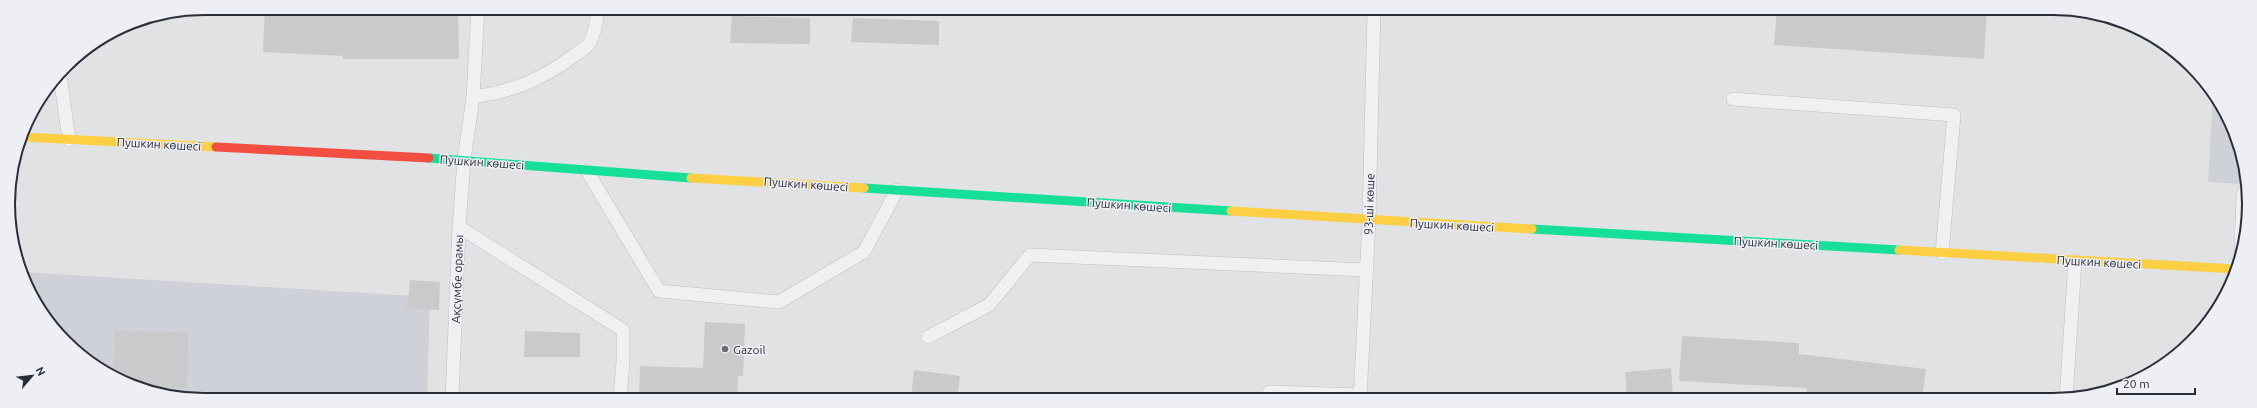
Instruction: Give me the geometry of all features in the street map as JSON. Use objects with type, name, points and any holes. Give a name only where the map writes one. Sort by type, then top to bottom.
[{"type":"main road","name":"Пушкин көшесі","points":[[27,137],[464,160],[587,171],[1369,220],[2231,269]]},
{"type":"lane","name":"Ақсүмбе орамы","points":[[452,393],[459,227],[464,160],[473,97],[478,15]]},
{"type":"lane","points":[[473,97],[505,92],[535,81],[569,59],[588,45],[597,22],[598,15]]},
{"type":"lane","name":"93-ші көше","points":[[1360,393],[1369,220],[1374,15]]},
{"type":"lane","points":[[61,81],[69,140]]},
{"type":"lane","points":[[1733,99],[1954,115],[1942,253]]},
{"type":"lane","points":[[587,171],[659,291],[779,302],[864,252],[897,190]]},
{"type":"lane","points":[[2242,195],[2242,219]]},
{"type":"lane","points":[[459,227],[623,330],[623,362],[620,393]]},
{"type":"lane","points":[[928,337],[988,305],[1030,255],[1366,270]]},
{"type":"lane","points":[[2067,393],[2076,261]]},
{"type":"lane","points":[[1270,392],[1288,393]]},
{"type":"shaded area","points":[[2212,103],[2223,120],[2232,143],[2236,155],[2241,184],[2208,182]]},
{"type":"shaded area","points":[[28,272],[430,297],[427,393],[192,393],[155,387],[132,379],[109,368],[89,354],[70,338],[54,319],[34,288]]},
{"type":"building","points":[[265,15],[458,15],[459,59],[343,59],[343,56],[263,52]]},
{"type":"building","points":[[1776,15],[1987,15],[1984,59],[1774,45]]},
{"type":"building","points":[[732,16],[810,18],[810,44],[730,43]]},
{"type":"building","points":[[853,18],[939,21],[939,45],[851,42]]},
{"type":"building","points":[[410,280],[440,282],[439,310],[407,309]]},
{"type":"building","points":[[705,322],[745,324],[743,376],[738,376],[737,393],[639,393],[640,366],[703,368]]},
{"type":"building","points":[[115,330],[188,333],[187,388],[155,387],[114,371]]},
{"type":"building","points":[[525,331],[580,333],[580,357],[524,357]]},
{"type":"building","points":[[1682,336],[1799,343],[1799,354],[1926,369],[1923,393],[1806,393],[1807,388],[1679,381]]},
{"type":"building","points":[[1671,368],[1673,393],[1627,393],[1625,372]]},
{"type":"building","points":[[914,370],[960,376],[958,393],[912,393]]},
{"type":"traffic: fast","points":[[429,158],[691,178]]},
{"type":"traffic: fast","points":[[864,188],[1231,211]]},
{"type":"traffic: fast","points":[[1532,229],[1899,250]]},
{"type":"traffic: slow","points":[[27,137],[216,147]]},
{"type":"traffic: slow","points":[[691,178],[864,188]]},
{"type":"traffic: slow","points":[[1231,211],[1532,229]]},
{"type":"traffic: slow","points":[[1899,250],[2231,269]]},
{"type":"traffic: jam","points":[[216,147],[429,158]]},
{"type":"place","name":"Gazoil","points":[[725,349]]}]
